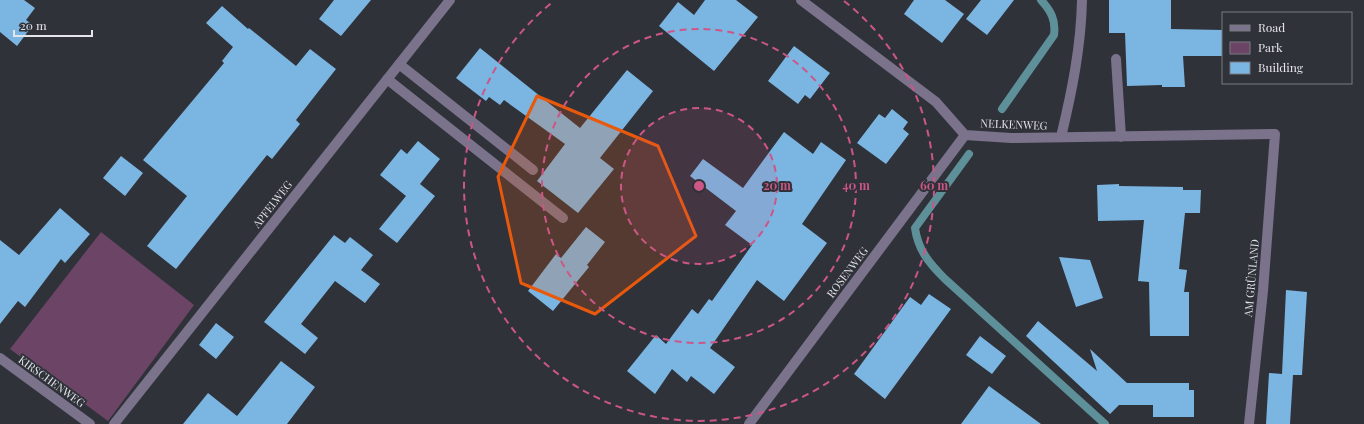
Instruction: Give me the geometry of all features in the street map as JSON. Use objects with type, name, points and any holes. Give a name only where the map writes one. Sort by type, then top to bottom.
[{"type":"street","name":"APFELWEG","points":[[114,424],[450,0]]},
{"type":"street","name":"NELKENWEG","points":[[801,0],[936,102],[965,134],[1011,138],[1275,134]]},
{"type":"street","points":[[1061,137],[1075,78],[1081,35],[1082,0]]},
{"type":"street","points":[[1116,59],[1121,137]]},
{"type":"street","points":[[399,64],[533,170]]},
{"type":"street","points":[[387,79],[563,218]]},
{"type":"street","name":"ROSENWEG","points":[[749,424],[965,134]]},
{"type":"street","name":"AM GRÜNLAND","points":[[1250,424],[1263,291],[1275,134]]},
{"type":"street","name":"KIRSCHENWEG","points":[[0,358],[90,424]]},
{"type":"highlighted area","points":[[537,96],[658,146],[696,236],[595,314],[521,283],[498,177]]},
{"type":"green space","points":[[101,232],[194,305],[108,421],[10,349]]},
{"type":"building","points":[[0,0],[24,0],[35,8],[26,20],[33,25],[17,46],[0,32]]},
{"type":"building","points":[[334,0],[371,0],[341,36],[319,19]]},
{"type":"building","points":[[705,0],[736,0],[758,17],[714,71],[659,26],[678,2],[694,15]]},
{"type":"building","points":[[914,0],[945,0],[964,14],[942,43],[904,14]]},
{"type":"building","points":[[981,0],[1014,0],[987,35],[966,19]]},
{"type":"building","points":[[1109,0],[1171,0],[1171,29],[1222,30],[1222,56],[1183,56],[1185,87],[1162,87],[1162,85],[1127,86],[1125,33],[1109,33]]},
{"type":"building","points":[[222,6],[248,29],[249,28],[296,66],[310,49],[336,69],[296,120],[300,124],[272,159],[267,155],[176,269],[147,246],[187,196],[143,160],[224,63],[222,61],[233,47],[206,23]]},
{"type":"building","points":[[794,46],[830,73],[810,99],[805,95],[798,104],[768,81]]},
{"type":"building","points":[[480,48],[580,128],[627,70],[653,91],[600,158],[614,169],[578,213],[537,181],[565,144],[504,100],[500,105],[489,97],[486,101],[456,78]]},
{"type":"building","points":[[892,109],[908,122],[903,129],[909,134],[886,164],[857,143],[879,114],[885,118]]},
{"type":"building","points":[[784,132],[813,154],[821,142],[846,160],[802,224],[827,243],[784,301],[757,280],[710,348],[735,367],[714,394],[691,376],[687,382],[672,369],[655,394],[627,371],[656,335],[666,344],[692,309],[698,314],[709,299],[712,301],[752,245],[725,225],[736,211],[690,176],[703,159],[743,188]]},
{"type":"building","points":[[418,141],[440,159],[420,184],[435,196],[397,243],[379,229],[406,196],[380,175],[401,149],[407,154]]},
{"type":"building","points":[[121,156],[143,173],[125,196],[103,178]]},
{"type":"building","points":[[1119,184],[1119,186],[1183,187],[1183,190],[1201,190],[1200,213],[1185,213],[1179,269],[1187,270],[1184,292],[1189,292],[1189,336],[1150,336],[1149,282],[1138,281],[1144,220],[1098,221],[1097,185]]},
{"type":"building","points":[[60,208],[90,234],[65,263],[61,259],[25,307],[18,301],[0,324],[0,240],[19,255]]},
{"type":"building","points":[[586,227],[605,242],[587,265],[589,267],[553,311],[528,291],[556,254],[561,258]]},
{"type":"building","points":[[334,235],[345,243],[350,237],[373,255],[361,270],[380,284],[365,303],[335,281],[301,324],[318,338],[305,354],[264,322]]},
{"type":"building","points":[[1059,257],[1090,260],[1103,298],[1076,307]]},
{"type":"building","points":[[1286,290],[1307,292],[1302,375],[1293,375],[1290,424],[1266,424],[1269,373],[1282,374]]},
{"type":"building","points":[[929,294],[951,309],[885,399],[854,374],[910,297],[921,305]]},
{"type":"building","points":[[1038,321],[1097,371],[1090,349],[1127,383],[1189,383],[1189,390],[1194,390],[1194,417],[1153,417],[1153,405],[1119,405],[1110,414],[1026,336]]},
{"type":"building","points":[[216,323],[234,337],[216,359],[199,345]]},
{"type":"building","points":[[980,336],[1006,356],[992,374],[966,355]]},
{"type":"building","points":[[281,361],[315,387],[287,424],[183,424],[208,393],[237,416]]},
{"type":"building","points":[[989,386],[1041,424],[961,424]]},
{"type":"waterway","points":[[1002,109],[1054,35],[1052,16],[1048,8],[1041,0]]},
{"type":"waterway","points":[[969,154],[915,228],[916,236],[925,256],[945,279],[1105,424]]}]
